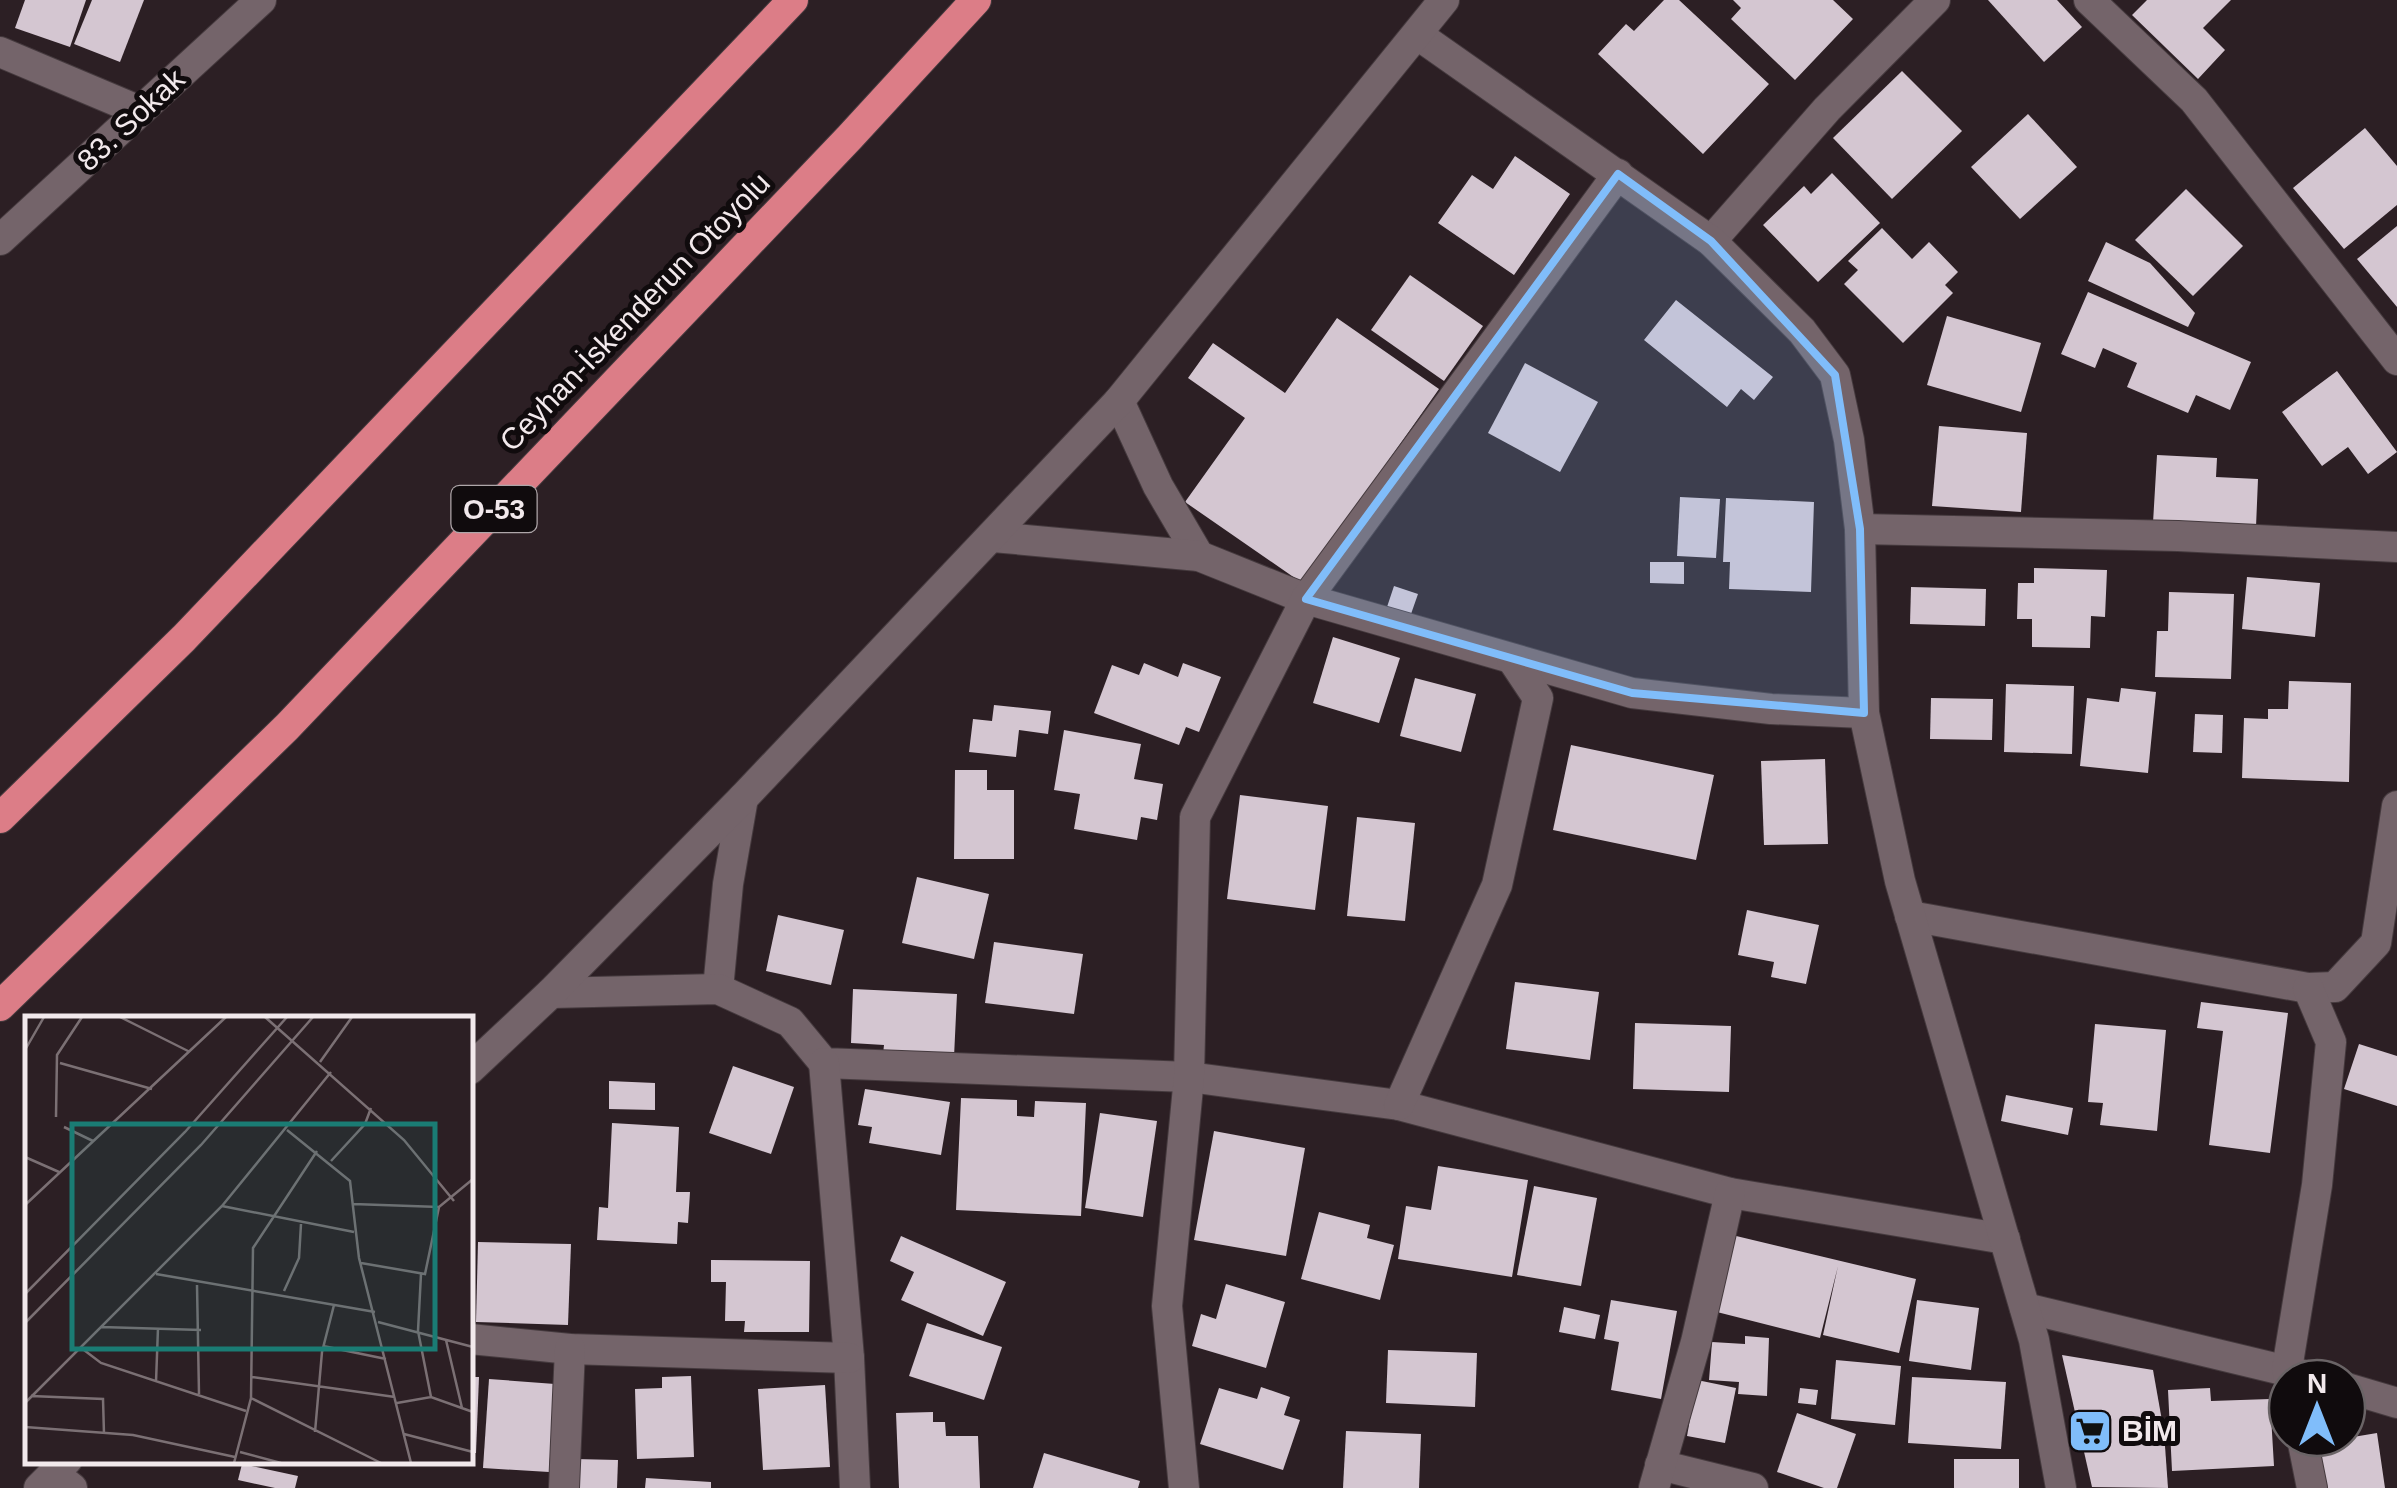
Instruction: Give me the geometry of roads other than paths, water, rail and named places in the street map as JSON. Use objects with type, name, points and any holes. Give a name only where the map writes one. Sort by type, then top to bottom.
[{"type":"highway","points":[[0,818],[184,638],[793,0]]},
{"type":"highway","name":"Ceyhan-İskenderun Otoyolu","points":[[0,1006],[287,726],[976,0]]},
{"type":"street","name":"83. Sokak","points":[[0,240],[261,0]]},
{"type":"street","points":[[472,1067],[551,993],[743,798],[1119,400],[1444,0]]},
{"type":"street","points":[[1710,241],[1827,110],[1935,0]]},
{"type":"street","points":[[2090,0],[2194,100],[2397,360]]},
{"type":"street","points":[[1418,34],[1710,241],[1802,331],[1835,375],[1849,440],[1860,530],[1864,713],[1900,881],[2034,1340],[2062,1488]]},
{"type":"street","points":[[0,52],[140,112]]},
{"type":"street","points":[[1184,1488],[1167,1306],[1189,1078],[1194,817],[1306,599],[1618,174]]},
{"type":"street","points":[[1119,400],[1158,486],[1199,556]]},
{"type":"street","points":[[1860,530],[2178,536],[2397,547]]},
{"type":"street","points":[[993,537],[1199,556],[1306,599],[1632,693],[1772,709],[1864,713]]},
{"type":"street","points":[[1398,1105],[1496,885],[1538,698],[1512,659]]},
{"type":"street","points":[[718,990],[728,884],[743,798]]},
{"type":"street","points":[[1910,916],[2308,988],[2334,987],[2376,944],[2397,806]]},
{"type":"street","points":[[2299,1358],[2331,1042],[2308,988]]},
{"type":"street","points":[[551,993],[718,990],[790,1022],[824,1063],[849,1358],[855,1488]]},
{"type":"street","points":[[824,1063],[1189,1078],[1398,1105],[1730,1193],[2005,1239]]},
{"type":"street","points":[[1730,1193],[1696,1342],[1657,1476],[1753,1488]]},
{"type":"street","points":[[2025,1308],[2267,1368]]},
{"type":"street","points":[[472,1338],[570,1349],[849,1358]]},
{"type":"street","points":[[564,1488],[570,1349]]},
{"type":"street","points":[[2367,1394],[2397,1403]]},
{"type":"street","points":[[2306,1458],[2312,1488]]},
{"type":"place","name":"BİM","points":[[2090,1431]]}]
